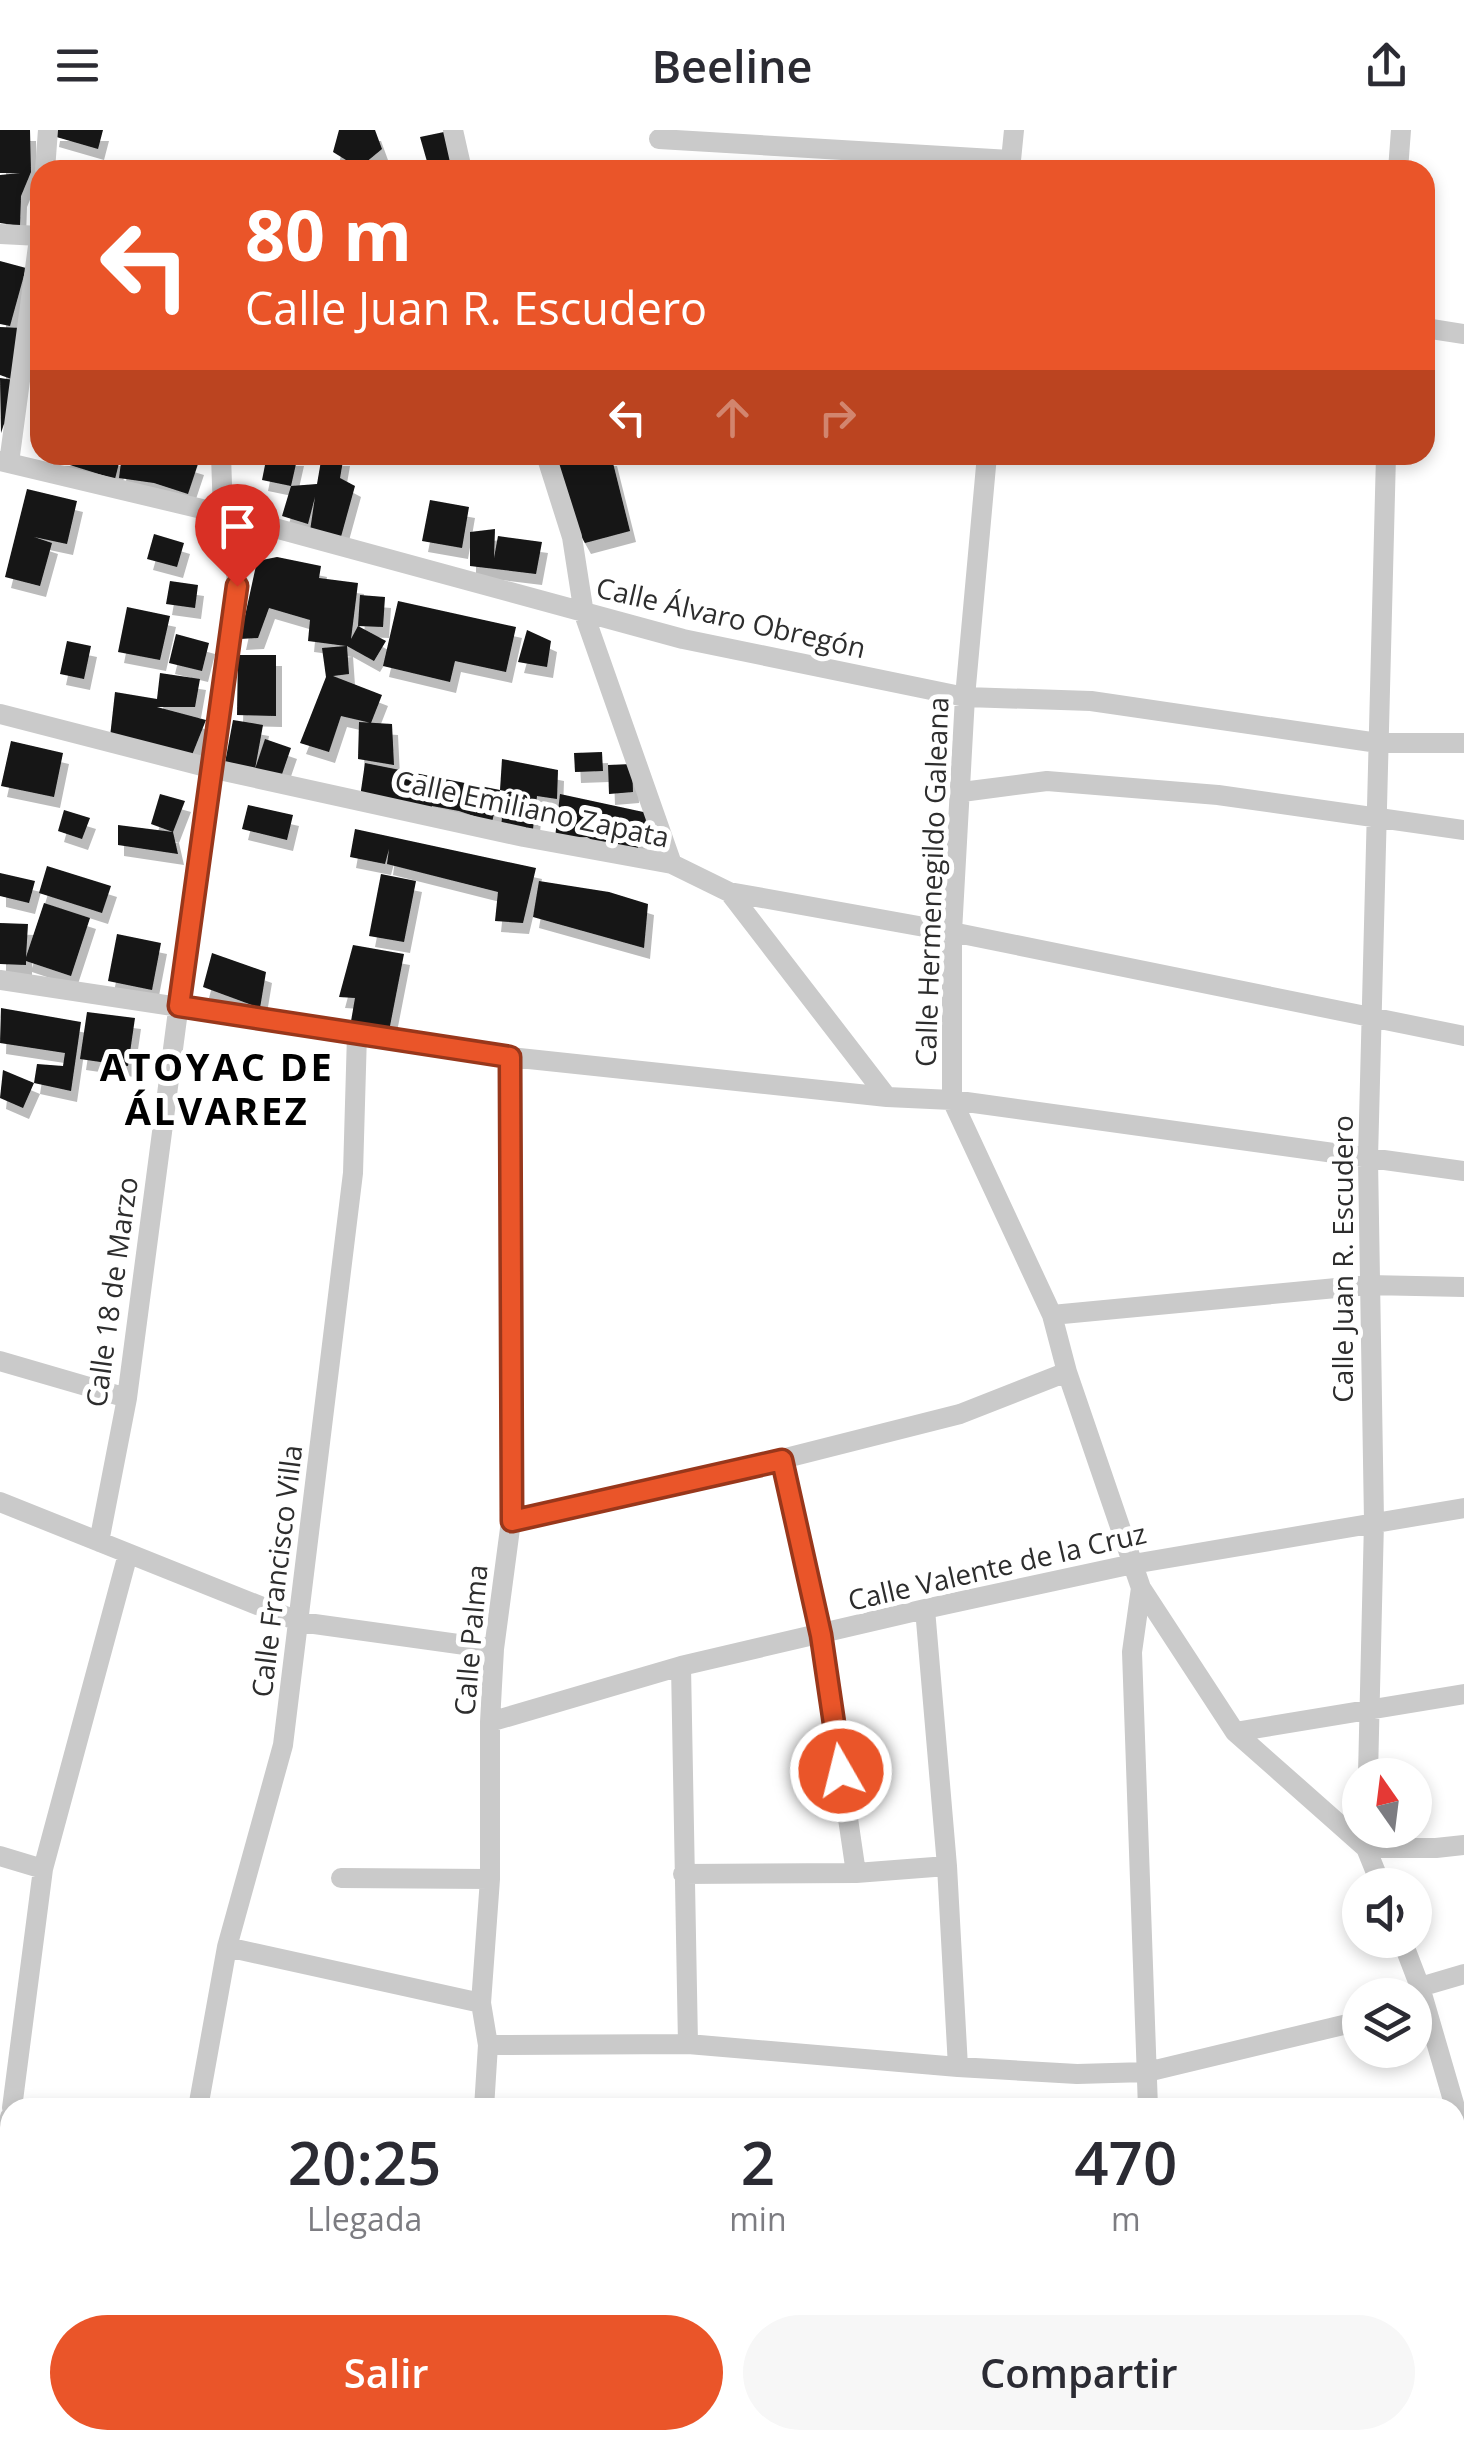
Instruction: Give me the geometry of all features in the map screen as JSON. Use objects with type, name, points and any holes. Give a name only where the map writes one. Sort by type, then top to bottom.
[{"type":"street","points":[[46,160],[48,130]]},
{"type":"street","points":[[1011,160],[1014,130]]},
{"type":"street","points":[[1399,160],[1401,130]]},
{"type":"street","points":[[447,131],[458,160]]},
{"type":"street","points":[[658,140],[821,139],[974,160]]},
{"type":"street","points":[[0,234],[30,234]]},
{"type":"street","points":[[4,462],[30,297]]},
{"type":"street","points":[[1435,330],[1464,334]]},
{"type":"street","name":"Calle Álvaro Obregón","points":[[4,462],[223,514],[683,639],[965,697],[1091,701],[1378,743],[1464,743]]},
{"type":"street","name":"Calle 18 de Marzo","points":[[99,1542],[127,1398],[237,586],[233,540],[223,514],[221,465]]},
{"type":"street","points":[[549,465],[572,536],[584,614],[672,864]]},
{"type":"street","name":"Calle Hermenegildo Galeana","points":[[986,465],[965,697],[952,932],[952,1100],[1052,1316],[1141,1588],[1235,1732],[1342,1819]]},
{"type":"street","name":"Calle Juan R. Escudero","points":[[1369,1758],[1374,1521],[1368,1160],[1386,465]]},
{"type":"street","name":"Calle Emiliano Zapata","points":[[0,714],[210,768],[524,838],[672,864],[730,892],[952,932],[1464,1036]]},
{"type":"street","points":[[962,792],[1047,781],[1218,795],[1464,830]]},
{"type":"street","points":[[730,892],[887,1098]]},
{"type":"street","points":[[0,980],[510,1057],[887,1098],[952,1100],[1368,1160],[1464,1170]]},
{"type":"street","name":"Calle Francisco Villa","points":[[200,2098],[227,1946],[283,1745],[353,1173],[357,1034]]},
{"type":"street","name":"Calle Palma","points":[[485,2098],[488,2045],[481,2002],[490,1879],[490,1722],[494,1648],[512,1521],[510,1057]]},
{"type":"street","points":[[1052,1316],[1368,1285],[1464,1287]]},
{"type":"street","points":[[0,1360],[127,1398]]},
{"type":"street","points":[[512,1521],[782,1460],[960,1414],[1068,1372]]},
{"type":"street","points":[[782,1460],[821,1635],[856,1873]]},
{"type":"street","points":[[0,1502],[300,1622],[494,1648]]},
{"type":"street","name":"Calle Valente de la Cruz","points":[[490,1722],[681,1666],[925,1609],[1133,1564],[1464,1508]]},
{"type":"street","points":[[14,2098],[44,1868],[128,1554]]},
{"type":"street","points":[[1141,1588],[1132,1652],[1148,2098]]},
{"type":"street","points":[[925,1609],[958,2067]]},
{"type":"street","points":[[681,1666],[688,2044]]},
{"type":"street","points":[[1235,1732],[1464,1694]]},
{"type":"street","points":[[1432,1847],[1464,1844]]},
{"type":"street","points":[[0,1856],[44,1868]]},
{"type":"street","points":[[682,1874],[856,1873],[946,1866]]},
{"type":"street","points":[[341,1878],[490,1879]]},
{"type":"street","points":[[227,1946],[481,2002]]},
{"type":"street","points":[[1432,1993],[1464,1974]]},
{"type":"street","points":[[488,2045],[688,2044],[1077,2074],[1148,2072],[1342,2026]]},
{"type":"street","points":[[0,2037],[22,2042]]},
{"type":"street","points":[[1432,2038],[1451,2098]]},
{"type":"building","points":[[0,130],[30,130],[30,174],[21,196],[20,226],[0,223],[0,175],[20,173],[0,173]]},
{"type":"building","points":[[54,130],[103,130],[98,149],[53,136]]},
{"type":"building","points":[[339,130],[375,130],[382,149],[369,160],[346,160],[333,152]]},
{"type":"building","points":[[444,132],[451,160],[427,160],[420,137]]},
{"type":"building","points":[[0,261],[26,268],[10,326],[0,324]]},
{"type":"building","points":[[0,327],[21,328],[17,381],[0,375]]},
{"type":"building","points":[[0,378],[14,380],[8,427],[4,424],[1,433]]},
{"type":"building","points":[[70,465],[118,465],[115,479]]},
{"type":"building","points":[[121,465],[198,465],[188,494],[154,483],[119,478]]},
{"type":"building","points":[[265,465],[296,465],[291,486],[262,480]]},
{"type":"building","points":[[320,465],[342,465],[340,478],[355,486],[339,544],[310,531],[315,497],[308,524],[282,516],[291,486],[317,484]]},
{"type":"building","points":[[554,465],[614,465],[630,531],[585,543],[571,518]]},
{"type":"building","points":[[27,489],[77,501],[67,544],[34,537],[52,543],[40,586],[5,577]]},
{"type":"building","points":[[430,500],[469,507],[462,548],[422,541]]},
{"type":"building","points":[[495,529],[494,558],[498,536],[542,542],[536,574],[470,566],[470,532]]},
{"type":"building","points":[[154,534],[184,543],[177,567],[147,559]]},
{"type":"building","points":[[277,557],[321,566],[319,578],[358,583],[351,639],[358,626],[386,641],[374,661],[347,646],[349,674],[333,676],[382,695],[371,723],[341,716],[329,752],[300,743],[326,677],[322,648],[346,646],[308,641],[310,620],[269,608],[258,638],[240,639],[257,561]]},
{"type":"building","points":[[170,581],[198,585],[195,608],[166,604]]},
{"type":"building","points":[[360,595],[385,597],[383,627],[358,626]]},
{"type":"building","points":[[398,601],[516,627],[506,672],[455,661],[450,682],[383,666]]},
{"type":"building","points":[[127,607],[170,616],[160,660],[118,652]]},
{"type":"building","points":[[527,630],[551,641],[547,667],[518,662]]},
{"type":"building","points":[[176,634],[209,643],[202,671],[169,663]]},
{"type":"building","points":[[67,641],[91,646],[84,679],[60,674]]},
{"type":"building","points":[[238,655],[276,655],[276,716],[237,715]]},
{"type":"building","points":[[160,673],[200,679],[195,707],[157,707],[206,720],[190,760],[110,737],[115,692],[157,699]]},
{"type":"building","points":[[233,720],[263,725],[255,769],[225,763]]},
{"type":"building","points":[[359,722],[392,724],[394,765],[358,759]]},
{"type":"building","points":[[265,739],[291,748],[281,777],[255,769]]},
{"type":"building","points":[[11,741],[63,753],[54,797],[1,786]]},
{"type":"building","points":[[602,752],[603,771],[575,772],[574,753]]},
{"type":"building","points":[[502,759],[558,770],[557,799],[537,796],[533,829],[501,825],[505,791],[500,790]]},
{"type":"building","points":[[365,763],[500,790],[492,822],[459,811],[432,806],[431,812],[360,797]]},
{"type":"building","points":[[632,764],[633,792],[609,794],[608,765]]},
{"type":"building","points":[[160,794],[185,801],[173,832],[151,824]]},
{"type":"building","points":[[560,794],[648,813],[637,851],[610,851],[587,837],[555,838]]},
{"type":"building","points":[[248,805],[293,815],[287,840],[242,829]]},
{"type":"building","points":[[64,810],[90,818],[82,839],[58,831]]},
{"type":"building","points":[[118,825],[173,832],[178,854],[118,845]]},
{"type":"building","points":[[355,829],[536,868],[523,923],[495,921],[498,892],[387,864],[389,849],[385,864],[350,857]]},
{"type":"building","points":[[47,866],[111,886],[102,913],[39,893]]},
{"type":"building","points":[[0,873],[35,881],[29,903],[0,896]]},
{"type":"building","points":[[381,874],[416,881],[404,942],[369,936]]},
{"type":"building","points":[[539,881],[609,892],[648,904],[644,948],[533,917]]},
{"type":"building","points":[[44,903],[90,918],[71,976],[26,961],[26,965],[0,964],[0,923],[28,924],[26,957]]},
{"type":"building","points":[[117,934],[161,943],[152,990],[108,981]]},
{"type":"building","points":[[353,945],[404,954],[389,1031],[350,1027],[355,998],[339,997]]},
{"type":"building","points":[[212,953],[266,972],[260,1008],[203,987]]},
{"type":"building","points":[[1,1008],[81,1022],[71,1091],[34,1083],[37,1064],[63,1066],[65,1053],[0,1043]]},
{"type":"building","points":[[87,1012],[135,1018],[128,1066],[80,1059]]},
{"type":"building","points":[[3,1070],[34,1083],[23,1108],[0,1098]]},
{"type":"district","name":"ATOYAC DE ÁLVAREZ","points":[[217,1090]]},
{"type":"route","points":[[237,586],[179,1006],[510,1057],[512,1521],[782,1460],[821,1635],[841,1771]]}]
